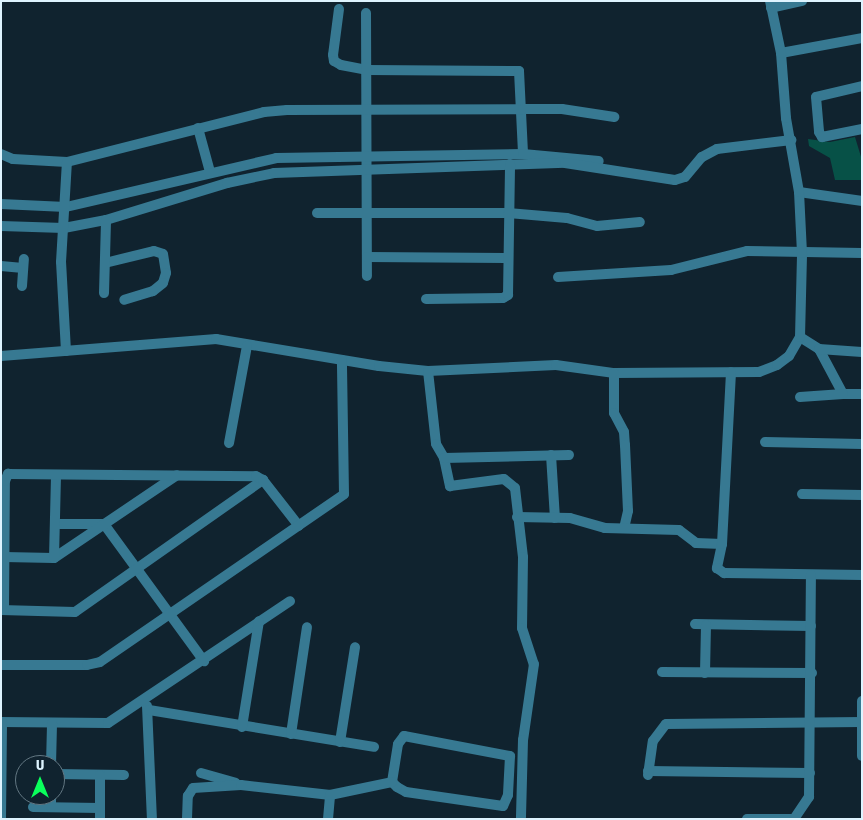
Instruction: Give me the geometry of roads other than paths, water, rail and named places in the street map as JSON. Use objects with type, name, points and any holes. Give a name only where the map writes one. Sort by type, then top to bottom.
[{"type":"street","points":[[1,356],[204,339],[428,371],[556,365],[614,373],[760,372],[777,365],[789,356],[800,336],[802,253],[799,192],[781,53],[771,5],[802,1]]},
{"type":"street","points":[[339,10],[334,61],[367,70],[517,70],[522,74],[523,154]]},
{"type":"street","points":[[366,13],[367,276]]},
{"type":"street","points":[[781,53],[862,38]]},
{"type":"street","points":[[862,86],[816,97],[818,132],[822,137],[862,130]]},
{"type":"street","points":[[1,154],[13,159],[67,162],[264,112],[367,109],[523,109],[562,110],[614,117]]},
{"type":"street","points":[[198,128],[210,172]]},
{"type":"street","points":[[1,226],[64,228],[106,220],[227,183],[274,173],[565,163],[675,180],[685,177],[702,157],[717,149],[732,145],[791,140]]},
{"type":"street","points":[[1,204],[66,207],[224,168],[276,158],[367,155],[561,155],[685,177]]},
{"type":"street","points":[[66,351],[61,281],[67,162]]},
{"type":"street","points":[[426,299],[505,297],[508,293],[506,258],[510,164]]},
{"type":"street","points":[[224,168],[227,183]]},
{"type":"street","points":[[799,192],[862,201]]},
{"type":"street","points":[[317,213],[508,213],[567,218],[597,226],[640,222]]},
{"type":"street","points":[[104,293],[106,220]]},
{"type":"street","points":[[105,263],[154,251],[163,254],[166,273],[164,283],[153,291],[124,300]]},
{"type":"street","points":[[558,277],[671,270],[747,251],[862,253]]},
{"type":"street","points":[[367,257],[506,258]]},
{"type":"street","points":[[1,266],[24,264],[22,286]]},
{"type":"street","points":[[800,336],[820,349],[862,352]]},
{"type":"street","points":[[228,443],[247,346]]},
{"type":"street","points":[[820,349],[843,394]]},
{"type":"street","points":[[1,665],[87,665],[100,662],[344,494],[346,489],[342,360]]},
{"type":"street","points":[[428,371],[436,444],[444,458],[450,486],[504,479],[510,481],[515,488],[522,557],[522,628],[534,664],[523,740],[521,819]]},
{"type":"street","points":[[731,372],[722,544],[717,568],[720,572],[862,575]]},
{"type":"street","points":[[614,373],[614,412],[624,432],[625,445],[628,510],[624,528]]},
{"type":"street","points":[[800,397],[862,394]]},
{"type":"street","points":[[765,442],[862,444]]},
{"type":"street","points":[[551,455],[554,518]]},
{"type":"street","points":[[444,458],[570,455]]},
{"type":"street","points":[[4,557],[54,558],[177,475]]},
{"type":"street","points":[[263,480],[136,567],[75,612],[2,610],[6,476],[256,476],[263,480],[299,526]]},
{"type":"street","points":[[54,558],[56,476]]},
{"type":"street","points":[[802,494],[862,495]]},
{"type":"street","points":[[517,517],[574,518],[597,527],[679,530],[696,543],[722,544]]},
{"type":"street","points":[[55,524],[104,524]]},
{"type":"street","points":[[104,524],[204,661]]},
{"type":"street","points":[[747,819],[793,819],[807,803],[810,773],[812,674],[811,575]]},
{"type":"street","points":[[1,819],[2,722],[108,723],[143,698],[204,661],[290,601]]},
{"type":"street","points":[[242,728],[259,621]]},
{"type":"street","points":[[705,673],[700,625],[811,626]]},
{"type":"street","points":[[291,734],[308,628]]},
{"type":"street","points":[[340,742],[355,647]]},
{"type":"street","points":[[662,672],[812,674]]},
{"type":"street","points":[[143,698],[149,710],[152,819]]},
{"type":"street","points":[[862,701],[862,756]]},
{"type":"street","points":[[149,710],[242,728],[374,747]]},
{"type":"street","points":[[810,773],[648,773],[653,741],[666,724],[861,722]]},
{"type":"street","points":[[52,723],[52,755]]},
{"type":"street","points":[[200,774],[241,785],[330,795],[392,782],[406,792],[503,806],[511,763],[510,756],[500,752],[404,736],[398,744],[392,782]]},
{"type":"street","points":[[65,774],[124,775]]},
{"type":"street","points":[[33,807],[51,807],[100,814],[100,774]]},
{"type":"street","points":[[187,819],[188,796],[194,788],[241,785]]},
{"type":"street","points":[[328,819],[330,795]]}]
